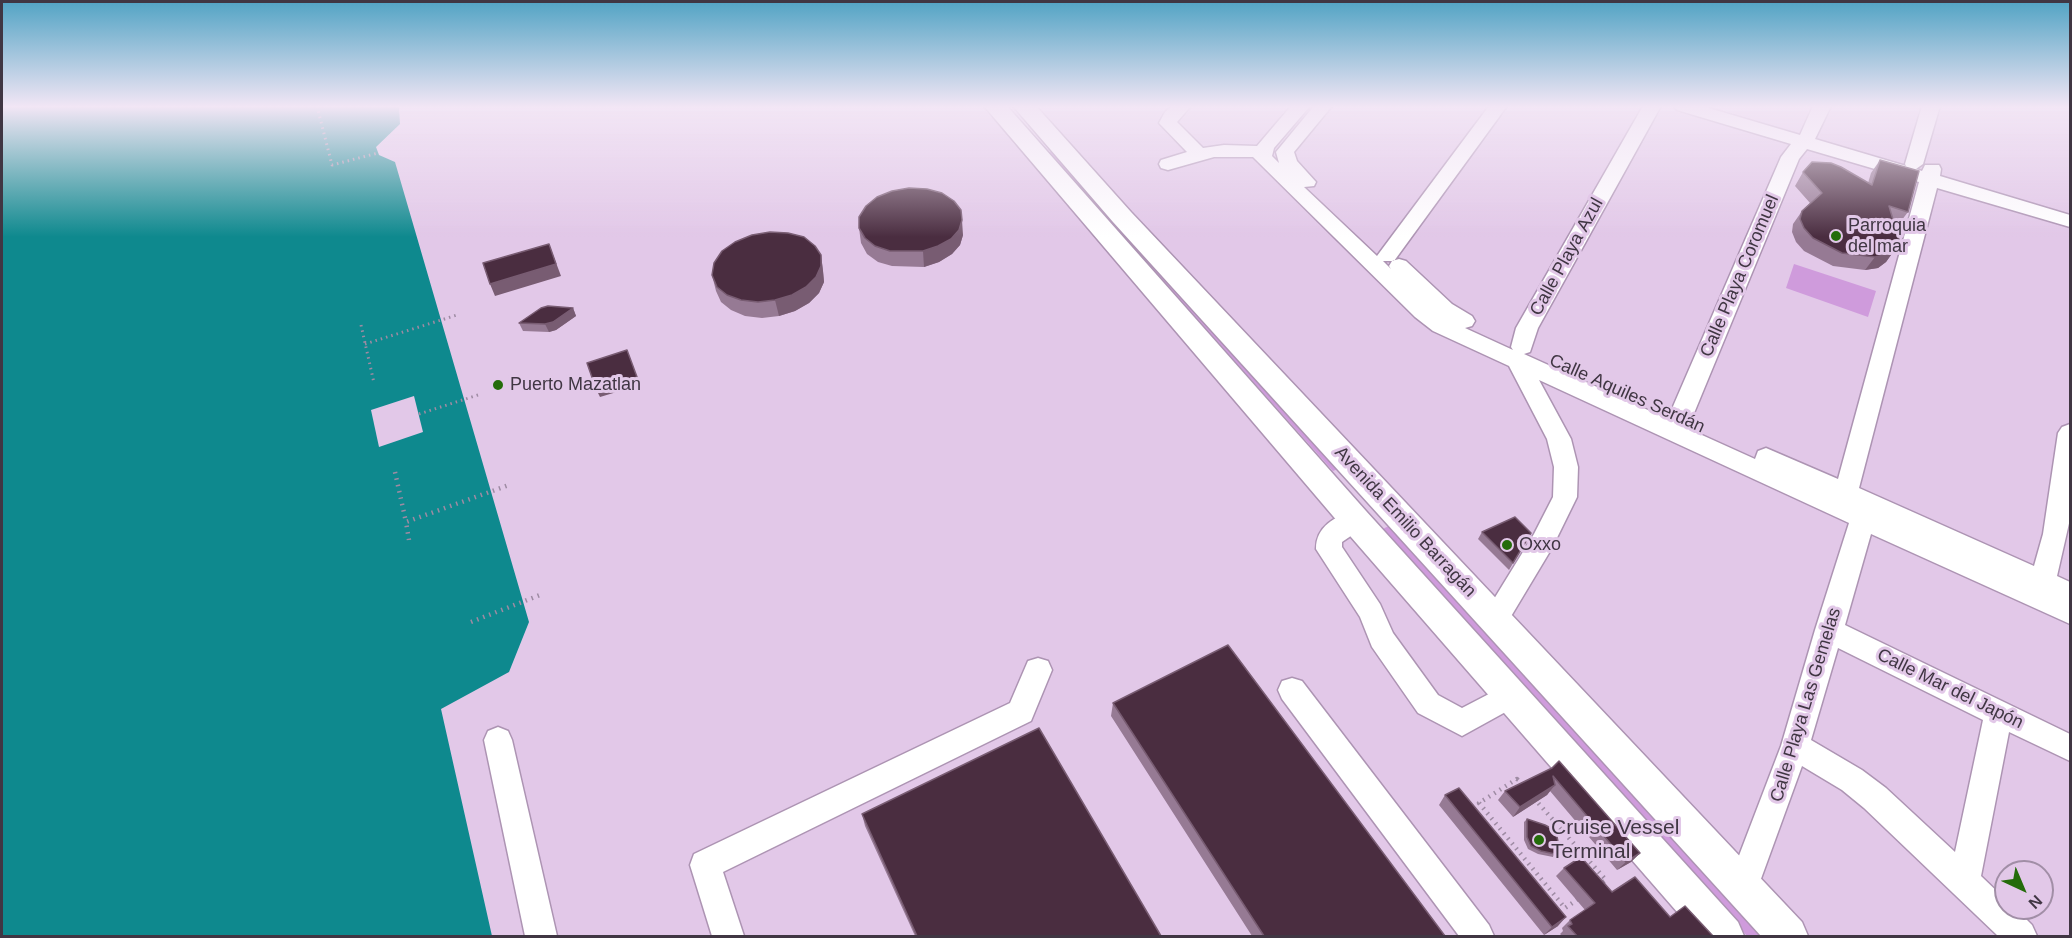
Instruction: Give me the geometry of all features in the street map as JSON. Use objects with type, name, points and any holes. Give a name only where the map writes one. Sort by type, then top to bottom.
[{"type":"main road","name":"Avenida Emilio Barragán","points":[[1049,150],[1349,513],[1724,936]]},
{"type":"main road","name":"Avenida Emilio Barragán","points":[[1055,150],[1122,217],[1377,490],[1788,936]]},
{"type":"main road","points":[[1349,513],[1377,490]]},
{"type":"street","points":[[1195,150],[1199,154]]},
{"type":"street","points":[[1168,164],[1199,154],[1222,150]]},
{"type":"street","points":[[1245,150],[1262,152]]},
{"type":"street","name":"Calle Aquiles Serdán","points":[[1287,150],[1285,158],[1288,164],[1387,256],[1441,326],[1519,354],[1680,418],[1863,520],[2041,590],[2070,594]]},
{"type":"street","points":[[1387,256],[1466,150]]},
{"type":"street","name":"Calle Playa Azul","points":[[1519,354],[1527,328],[1627,150]]},
{"type":"street","name":"Calle Playa Coromuel","points":[[1680,418],[1790,157],[1797,150]]},
{"type":"street","points":[[1853,150],[2070,209]]},
{"type":"street","points":[[1846,493],[1911,256],[1927,150]]},
{"type":"street","name":"Calle Aquiles Serdán","points":[[1262,152],[1262,157],[1270,167],[1420,298]]},
{"type":"street","points":[[1925,170],[2070,221]]},
{"type":"street","points":[[1495,620],[1543,541],[1564,497],[1566,467],[1559,439],[1519,354]]},
{"type":"street","name":"Calle Aquiles Serdán","points":[[1519,354],[1763,465],[1846,493],[2041,590],[2070,613]]},
{"type":"street","points":[[2041,590],[2056,534],[2070,433]]},
{"type":"street","points":[[1349,513],[1329,537],[1329,549],[1371,612],[1382,639],[1428,704],[1462,723],[1510,695]]},
{"type":"street","name":"Calle Playa Las Gemelas","points":[[1743,887],[1795,746],[1828,630],[1863,520]]},
{"type":"street","name":"Calle Mar del Japón","points":[[1828,630],[2070,748]]},
{"type":"street","points":[[728,936],[705,865],[1021,712],[1038,670]]},
{"type":"street","points":[[1292,690],[1478,936]]},
{"type":"street","points":[[1964,881],[1999,713]]},
{"type":"street","points":[[498,740],[541,936]]},
{"type":"street","points":[[1795,746],[1852,780],[1875,798],[2021,936]]},
{"type":"path","points":[[328,150],[332,165],[378,153]]},
{"type":"path","points":[[365,344],[457,315]]},
{"type":"path","points":[[361,325],[374,383]]},
{"type":"path","points":[[418,414],[481,394]]},
{"type":"path","points":[[395,472],[409,540]]},
{"type":"path","points":[[406,522],[509,485]]},
{"type":"path","points":[[471,622],[540,595]]},
{"type":"path","points":[[1517,779],[1606,880],[1565,908],[1479,802],[1517,779]]},
{"type":"shaded area","points":[[2,150],[377,150],[379,155],[395,162],[529,622],[509,672],[441,709],[492,936],[2,936]]},
{"type":"shaded area","points":[[1055,150],[1345,466],[1333,471],[1049,153]]},
{"type":"shaded area","points":[[1794,264],[1876,291],[1868,317],[1786,288]]},
{"type":"shaded area","points":[[1394,523],[1769,936],[1747,936],[1383,529]]},
{"type":"pier","points":[[414,396],[423,432],[379,447],[371,410]]},
{"type":"building","points":[[1880,160],[1919,171],[1908,212],[1889,206],[1899,240],[1896,248],[1888,254],[1875,257],[1842,253],[1813,238],[1800,219],[1802,211],[1822,193],[1803,172],[1812,162],[1831,163],[1872,185]]},
{"type":"building","points":[[909,188],[942,193],[954,201],[961,210],[962,220],[959,230],[951,239],[923,251],[890,251],[875,246],[865,238],[859,228],[859,217],[866,206],[877,197]]},
{"type":"building","points":[[770,232],[804,237],[815,246],[821,255],[821,266],[816,277],[806,287],[792,295],[758,302],[727,295],[717,287],[712,275],[714,263],[722,251],[735,242],[752,235]]},
{"type":"building","points":[[549,244],[556,264],[490,284],[483,263]]},
{"type":"building","points":[[548,306],[573,308],[553,322],[519,323],[541,308]]},
{"type":"building","points":[[627,350],[637,377],[596,389],[587,363]]},
{"type":"building","points":[[1515,517],[1531,533],[1513,563],[1482,532]]},
{"type":"building","points":[[1228,645],[1445,936],[1264,936],[1113,703]]},
{"type":"building","points":[[1039,728],[1161,936],[917,936],[862,814]]},
{"type":"building","points":[[1559,761],[1640,853],[1626,862],[1553,776],[1555,785],[1520,807],[1505,791],[1552,768]]},
{"type":"building","points":[[1459,788],[1566,917],[1552,927],[1445,795]]},
{"type":"building","points":[[1527,819],[1556,831],[1558,842],[1555,854],[1531,846],[1527,837]]},
{"type":"building","points":[[1581,857],[1612,892],[1635,877],[1670,917],[1685,906],[1713,936],[1577,936],[1568,926],[1572,924],[1570,920],[1595,903],[1564,868]]},
{"type":"place","name":"Parroquia del mar","points":[[1836,236]]},
{"type":"place","name":"Puerto Mazatlan","points":[[498,385]]},
{"type":"place","name":"Oxxo","points":[[1507,545]]},
{"type":"place","name":"Cruise Vessel Terminal","points":[[1539,840]]}]
